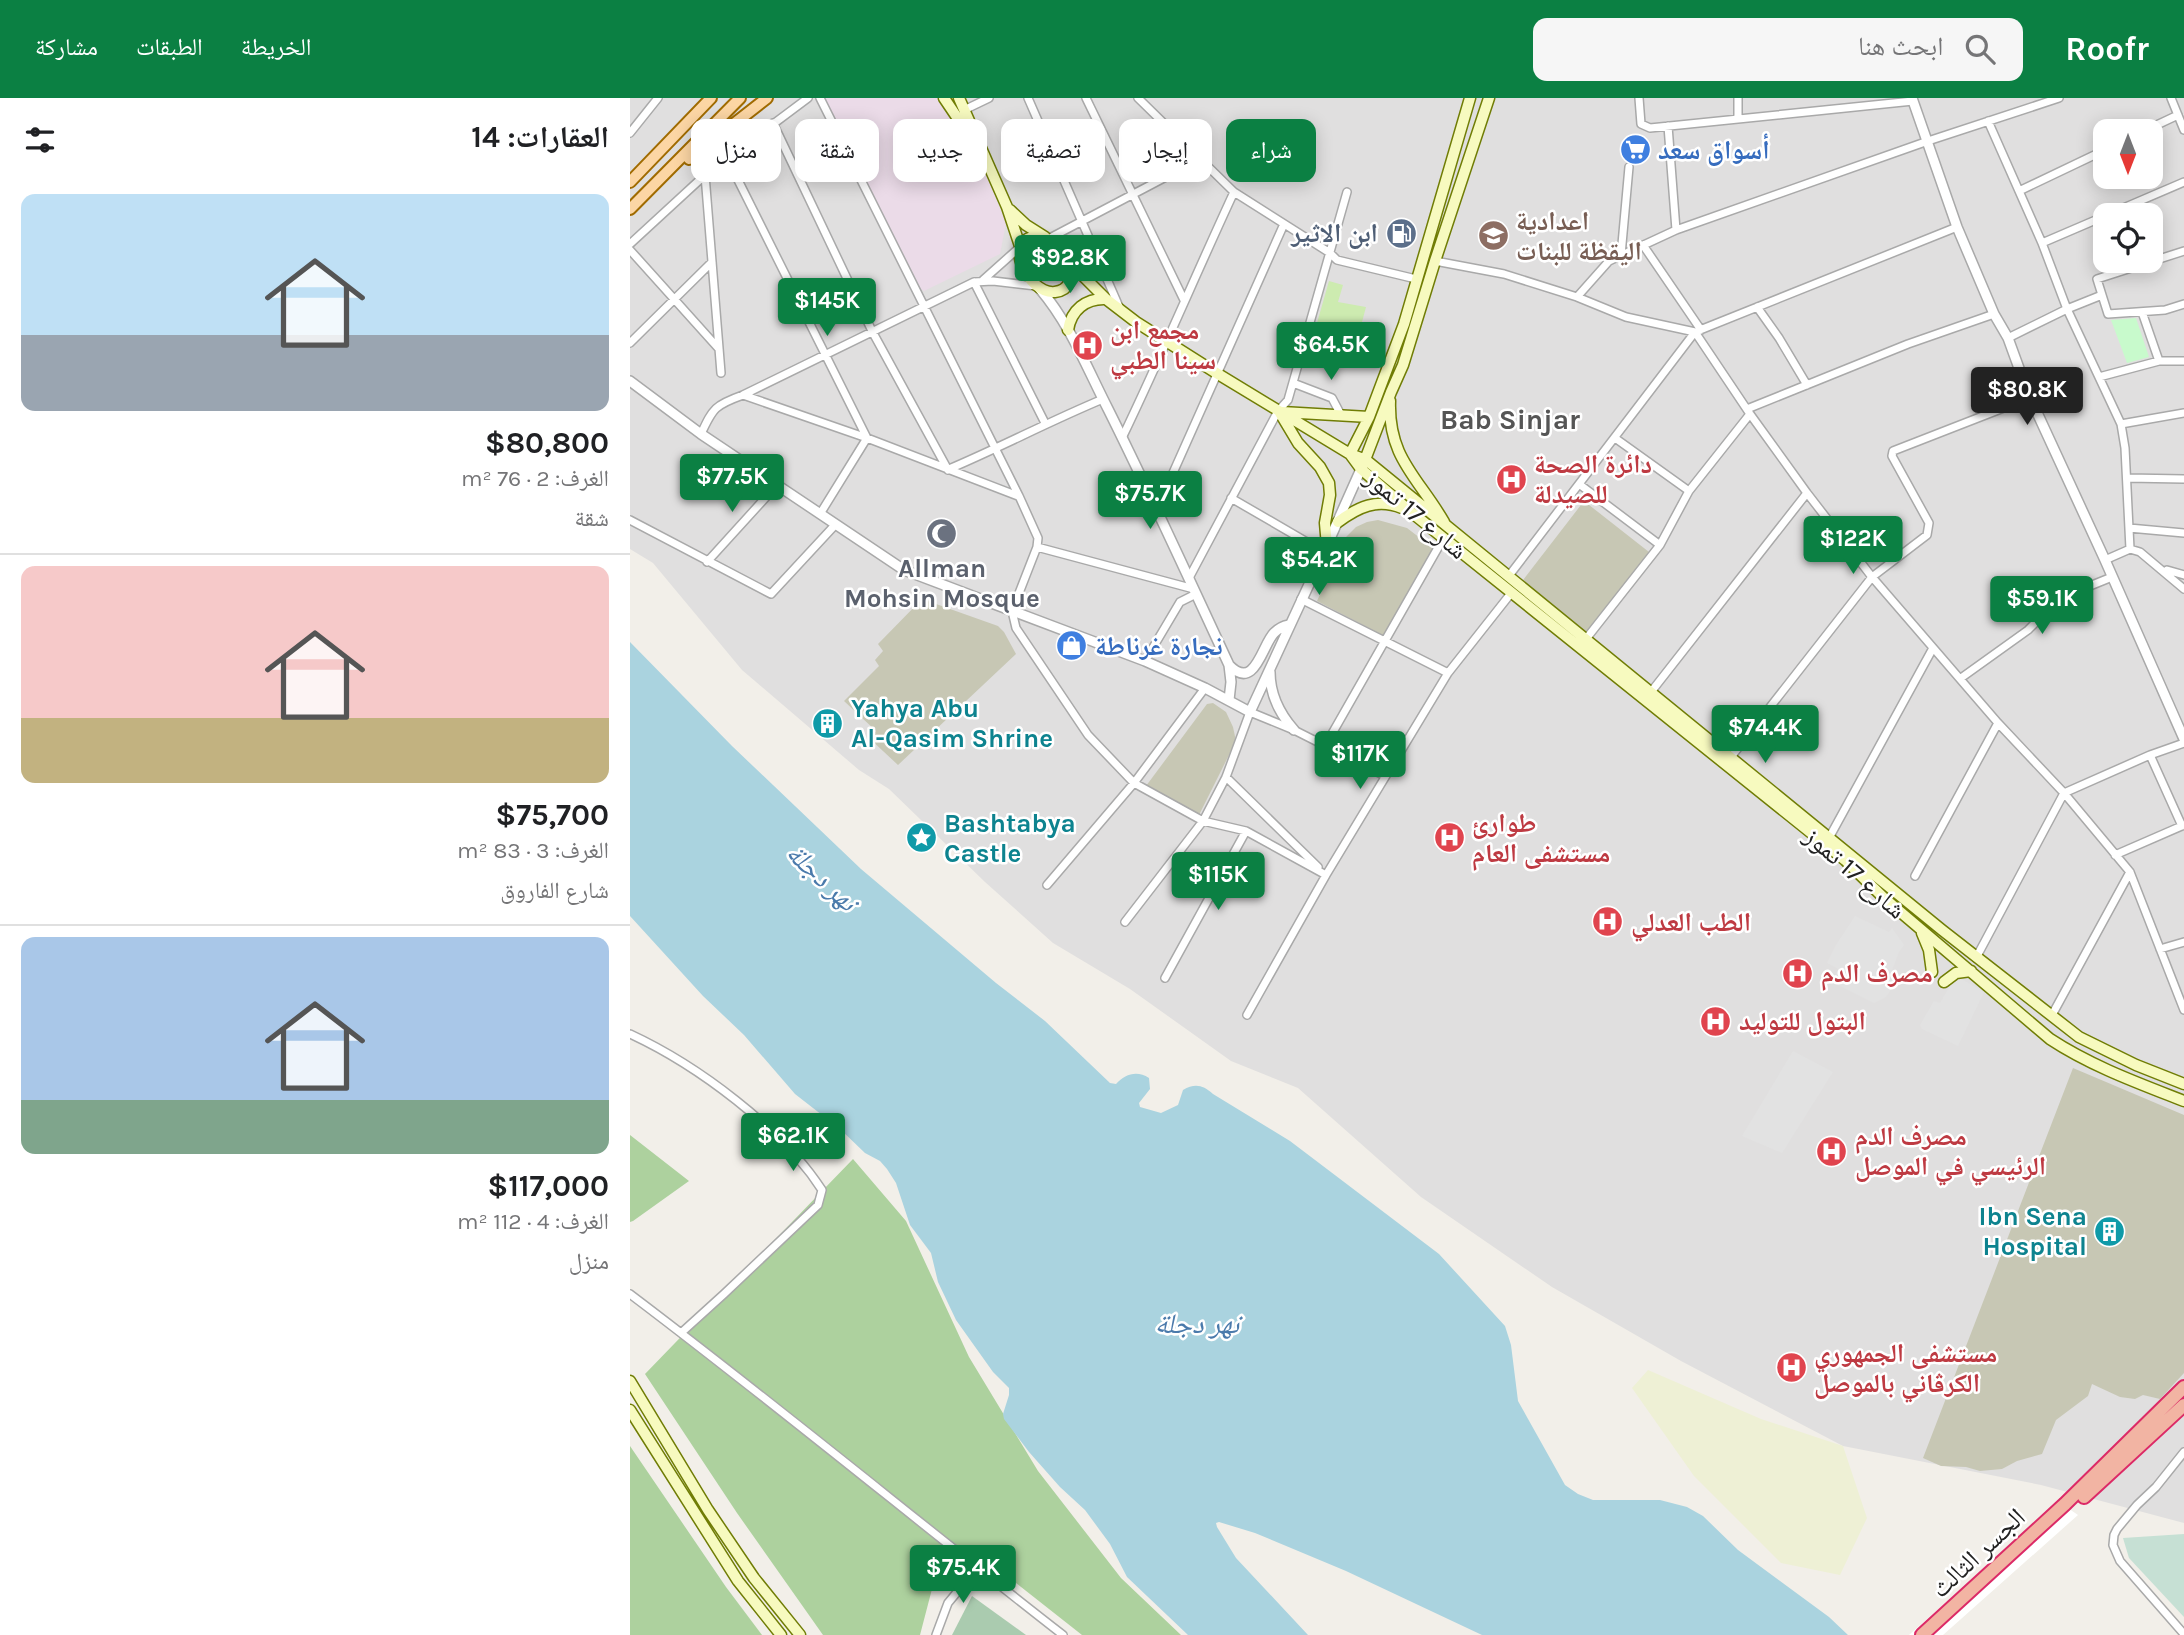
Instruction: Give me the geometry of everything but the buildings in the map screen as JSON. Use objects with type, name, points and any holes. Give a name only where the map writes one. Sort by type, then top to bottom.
[{"type":"highway","points":[[2067,1507],[2184,1387]]},
{"type":"highway","points":[[2067,1507],[2184,1405]]},
{"type":"highway","name":"الجسر الثالث","points":[[1922,1635],[2067,1507]]},
{"type":"highway","name":"الجسر الثالث","points":[[1934,1635],[2067,1507]]},
{"type":"main road","points":[[630,182],[711,98]]},
{"type":"main road","points":[[630,209],[740,98]]},
{"type":"main road","points":[[662,179],[767,98]]},
{"type":"main road","points":[[944,98],[958,119]]},
{"type":"main road","points":[[959,98],[968,119]]},
{"type":"main road","points":[[1350,454],[1369,416],[1404,324],[1470,98]]},
{"type":"main road","points":[[1363,465],[1404,365],[1489,98]]},
{"type":"main road","points":[[987,163],[1007,207],[1020,247],[1022,264],[1038,287],[1055,292],[1066,286],[1070,276],[1066,259],[1060,249],[1026,225],[1007,207]]},
{"type":"main road","points":[[1020,247],[1029,238],[1047,238]]},
{"type":"main road","name":"شارع 17 تموز","points":[[1066,259],[1121,311],[1168,343],[1350,454],[1512,592],[1845,860],[1884,898],[2050,1039],[2068,1051],[2129,1080],[2184,1101]]},
{"type":"main road","points":[[1068,330],[1071,318],[1078,308],[1094,300],[1106,299]]},
{"type":"main road","points":[[1391,392],[1390,418],[1399,455],[1433,504],[1445,533]]},
{"type":"main road","points":[[1278,411],[1369,416]]},
{"type":"main road","points":[[1278,411],[1298,443],[1320,467],[1329,483],[1325,549]]},
{"type":"main road","name":"شارع 17 تموز","points":[[1363,465],[1410,512],[1508,577],[1976,958],[2079,1037],[2136,1065],[2184,1084]]},
{"type":"main road","points":[[1338,522],[1354,511],[1377,503],[1395,505],[1410,512]]},
{"type":"main road","points":[[1921,929],[1929,950],[1932,972]]},
{"type":"main road","points":[[1944,982],[1956,973],[1971,971]]},
{"type":"main road","points":[[2129,1080],[2136,1065]]},
{"type":"main road","points":[[630,1381],[754,1578],[800,1635]]},
{"type":"main road","points":[[630,1410],[738,1581],[781,1635]]},
{"type":"street","points":[[630,133],[658,98]]},
{"type":"street","points":[[780,119],[808,98]]},
{"type":"street","points":[[820,98],[1038,538],[1012,611],[1016,628],[1088,735],[1134,783],[1203,821],[1246,831],[1326,875]]},
{"type":"street","points":[[964,110],[989,98]]},
{"type":"street","points":[[1028,98],[1121,311]]},
{"type":"street","points":[[1086,98],[1184,300]]},
{"type":"street","points":[[1138,98],[1159,119]]},
{"type":"street","points":[[1639,98],[1641,124],[1650,128],[1913,100],[1957,227],[1994,314],[2008,338],[2028,393],[2184,741],[2064,793],[1976,958]]},
{"type":"street","points":[[1738,98],[1738,118]]},
{"type":"street","points":[[1577,297],[1609,261],[1676,230],[2059,98]]},
{"type":"street","points":[[2171,98],[2184,129]]},
{"type":"street","points":[[2163,122],[2178,115]]},
{"type":"street","points":[[1988,121],[2042,243],[2067,309],[2121,425],[2127,478],[2130,548]]},
{"type":"street","points":[[1668,126],[1676,230]]},
{"type":"street","points":[[781,141],[872,331],[948,470]]},
{"type":"street","points":[[2019,191],[2093,156]]},
{"type":"street","points":[[1621,254],[1629,167]]},
{"type":"street","points":[[1212,171],[1234,192],[1337,260],[1416,279]]},
{"type":"street","points":[[630,244],[697,182]]},
{"type":"street","points":[[706,182],[722,373]]},
{"type":"street","points":[[739,182],[867,438]]},
{"type":"street","points":[[1047,238],[1157,182]]},
{"type":"street","points":[[2136,203],[2184,182]]},
{"type":"street","points":[[1122,438],[1168,343],[1184,300],[1234,192]]},
{"type":"street","points":[[1189,578],[1278,411],[1288,400],[1347,192]]},
{"type":"street","points":[[2042,243],[2093,221]]},
{"type":"street","points":[[1156,510],[1284,224]]},
{"type":"street","points":[[1508,577],[1698,331],[1957,227]]},
{"type":"street","points":[[1643,245],[1748,412],[1872,577],[1998,723],[2064,793],[2130,872],[2184,1010]]},
{"type":"street","points":[[701,434],[713,410],[727,401],[979,281],[1020,247]]},
{"type":"street","points":[[630,250],[720,349]]},
{"type":"street","points":[[2184,251],[2097,279],[2108,314],[2165,310],[2184,304]]},
{"type":"street","points":[[1435,261],[1504,274],[1577,297],[1626,317],[1698,331]]},
{"type":"street","points":[[630,342],[712,262]]},
{"type":"street","points":[[979,281],[1038,287],[1055,308],[1122,438],[1229,665],[1229,700]]},
{"type":"street","points":[[979,281],[1045,423]]},
{"type":"street","points":[[2008,338],[2102,295]]},
{"type":"street","points":[[1757,307],[1807,385]]},
{"type":"street","points":[[2142,312],[2159,361]]},
{"type":"street","points":[[1586,639],[1660,545],[1689,491],[1748,412],[1807,385],[1994,314]]},
{"type":"street","points":[[2099,377],[2159,361],[2184,361]]},
{"type":"street","points":[[630,381],[701,434],[904,570],[1145,661],[1250,712],[1294,730],[1385,776]]},
{"type":"street","points":[[1293,383],[1332,398],[1341,415]]},
{"type":"street","points":[[1731,757],[1872,577],[1929,532],[1929,523],[1892,456],[1893,450],[2024,400],[2028,393]]},
{"type":"street","points":[[743,395],[867,438],[1019,496]]},
{"type":"street","points":[[948,470],[1102,399]]},
{"type":"street","points":[[2121,425],[2184,413]]},
{"type":"street","points":[[820,514],[867,438]]},
{"type":"street","points":[[1615,438],[1689,491]]},
{"type":"street","points":[[1125,922],[1203,821],[1226,777],[1250,712],[1363,465]]},
{"type":"street","points":[[2127,478],[2184,479]]},
{"type":"street","points":[[1579,484],[1660,545]]},
{"type":"street","points":[[708,562],[777,485]]},
{"type":"street","points":[[1651,692],[1807,493]]},
{"type":"street","points":[[1231,498],[1325,549]]},
{"type":"street","points":[[630,520],[771,594],[835,525]]},
{"type":"street","points":[[2129,528],[2184,533]]},
{"type":"street","points":[[1325,746],[1445,533]]},
{"type":"street","points":[[1037,547],[1195,592]]},
{"type":"street","points":[[2105,560],[2130,548],[2163,569],[2184,589]]},
{"type":"street","points":[[2163,569],[2184,575]]},
{"type":"street","points":[[1961,678],[2028,630],[2070,594],[2112,577]]},
{"type":"street","points":[[1145,661],[1180,602],[1195,592]]},
{"type":"street","points":[[1247,1015],[1326,875],[1448,673],[1512,592]]},
{"type":"street","points":[[1301,599],[1448,673]]},
{"type":"street","points":[[1229,665],[1237,671],[1252,670],[1259,662],[1272,634],[1289,625]]},
{"type":"street","points":[[1829,838],[1933,648]]},
{"type":"street","points":[[1270,667],[1270,684],[1275,701],[1294,730]]},
{"type":"street","points":[[1047,885],[1134,783],[1205,688]]},
{"type":"street","points":[[1915,876],[1998,723]]},
{"type":"street","points":[[2115,855],[2183,825],[2151,755]]},
{"type":"street","points":[[1226,777],[1326,875]]},
{"type":"street","points":[[1165,978],[1246,831]]},
{"type":"street","points":[[2052,1015],[2130,872]]},
{"type":"street","points":[[2160,949],[2184,942]]},
{"type":"street","points":[[630,1034],[650,1043],[717,1086],[768,1128],[807,1167],[822,1190],[818,1205],[681,1333]]},
{"type":"street","points":[[630,1294],[738,1376],[1063,1635]]},
{"type":"street","points":[[2184,1452],[2117,1529],[2113,1545],[2120,1561],[2184,1634]]},
{"type":"street","points":[[936,1635],[948,1603],[977,1568]]},
{"type":"shaded area","points":[[630,98],[2184,98],[2184,1523],[2041,1485],[1843,1446],[1681,1361],[1552,1287],[1421,1197],[1298,1088],[1231,1061],[1130,989],[1053,943],[889,789],[859,770],[742,670],[653,563],[630,549]]},
{"type":"shaded area","points":[[824,98],[941,98],[954,119],[893,119],[893,182],[987,182],[987,176],[1006,223],[1000,254],[924,291],[921,289],[867,182],[879,182],[879,119],[835,119]]},
{"type":"shaded area","points":[[1584,501],[1649,552],[1585,636],[1520,584]]},
{"type":"shaded area","points":[[1378,520],[1407,528],[1433,548],[1384,636],[1317,601],[1346,537],[1356,527]]},
{"type":"shaded area","points":[[922,599],[998,626],[1016,654],[898,765],[869,738],[876,731],[844,701],[879,666],[875,660],[883,651],[878,644]]},
{"type":"shaded area","points":[[1213,703],[1226,712],[1236,741],[1199,815],[1146,786],[1207,704]]},
{"type":"shaded area","points":[[1855,916],[1889,932],[1892,928],[1904,945],[1892,970],[1901,975],[1886,997],[1874,1003],[1832,982],[1838,969],[1827,963]]},
{"type":"shaded area","points":[[1956,976],[1984,992],[1958,1046],[1922,1029],[1920,1025],[1934,1001],[1940,1003]]},
{"type":"shaded area","points":[[1793,1051],[1833,1072],[1782,1153],[1742,1136]]},
{"type":"shaded area","points":[[2073,1068],[2184,1115],[2184,1373],[2160,1399],[2143,1395],[2135,1399],[2120,1397],[2092,1384],[2088,1396],[2056,1420],[2042,1454],[2017,1461],[2002,1469],[1980,1471],[1966,1467],[1941,1466],[1923,1458]]},
{"type":"shaded area","points":[[1648,1370],[1761,1419],[1843,1446],[1867,1518],[1840,1575],[1781,1563],[1694,1476],[1632,1388]]},
{"type":"shaded area","points":[[2184,1534],[2184,1617],[2129,1558],[2123,1538]]},
{"type":"green space","points":[[1040,241],[1054,256],[1059,276],[1041,276],[1028,264],[1026,249]]},
{"type":"green space","points":[[1329,281],[1343,285],[1338,302],[1366,307],[1358,337],[1332,330],[1326,347],[1321,347],[1317,360],[1307,358]]},
{"type":"green space","points":[[2136,318],[2149,357],[2127,363],[2111,320]]},
{"type":"green space","points":[[630,1135],[689,1181],[630,1222]]},
{"type":"green space","points":[[853,1159],[906,1221],[969,1357],[1038,1471],[1121,1578],[1181,1635],[1082,1635],[1016,1583],[977,1564],[953,1567],[932,1589],[920,1635],[823,1635],[737,1513],[645,1374]]},
{"type":"green space","points":[[630,1446],[726,1587],[762,1635],[630,1635]]},
{"type":"green space","points":[[972,1596],[1026,1635],[952,1635]]},
{"type":"water","name":"نهر دجلة","points":[[630,642],[732,746],[861,869],[1045,1021],[1110,1083],[1116,1084],[1131,1074],[1149,1078],[1150,1089],[1139,1103],[1140,1107],[1161,1113],[1178,1105],[1183,1090],[1191,1086],[1206,1089],[1290,1141],[1439,1254],[1505,1326],[1511,1345],[1518,1401],[1565,1485],[1593,1500],[1660,1500],[1687,1507],[1703,1516],[1738,1550],[1829,1617],[1848,1635],[1482,1635],[1346,1571],[1255,1533],[1219,1522],[1216,1523],[1217,1527],[1236,1558],[1308,1635],[1188,1635],[1127,1577],[1110,1544],[1085,1510],[1060,1487],[1004,1419],[1009,1388],[993,1372],[956,1320],[938,1282],[931,1253],[910,1225],[896,1183],[887,1169],[795,1094],[744,1035],[703,996],[630,916]]},
{"type":"pier","points":[[2059,1502],[2078,1515],[1943,1635],[1909,1635]]},
{"type":"place","name":"أسواق سعد","points":[[1635,150]]},
{"type":"place","name":"ابن الاثير","points":[[1401,233]]},
{"type":"place","name":"اعدادية اليقظة للبنات","points":[[1493,236]]},
{"type":"place","name":"مجمع ابن سينا الطبي","points":[[1087,345]]},
{"type":"place","name":"دائرة الصحة للصيدلة","points":[[1511,479]]},
{"type":"place","name":"Allman Mohsin Mosque","points":[[942,533]]},
{"type":"place","name":"نجارة غرناطة","points":[[1072,646]]},
{"type":"place","name":"Yahya Abu Al-Qasim Shrine","points":[[828,723]]},
{"type":"place","name":"Bashtabya Castle","points":[[921,838]]},
{"type":"place","name":"طوارئ مستشفى العام","points":[[1449,838]]},
{"type":"place","name":"الطب العدلي","points":[[1608,922]]},
{"type":"place","name":"مصرف الدم","points":[[1798,973]]},
{"type":"place","name":"البتول للتوليد","points":[[1716,1021]]},
{"type":"place","name":"مصرف الدم الرئيسي في الموصل","points":[[1832,1151]]},
{"type":"place","name":"Ibn Sena Hospital","points":[[2110,1231]]},
{"type":"place","name":"مستشفى الجمهوري الكرڤاني بالموصل","points":[[1791,1368]]},
{"type":"district","name":"Bab Sinjar","points":[[1510,419]]}]
